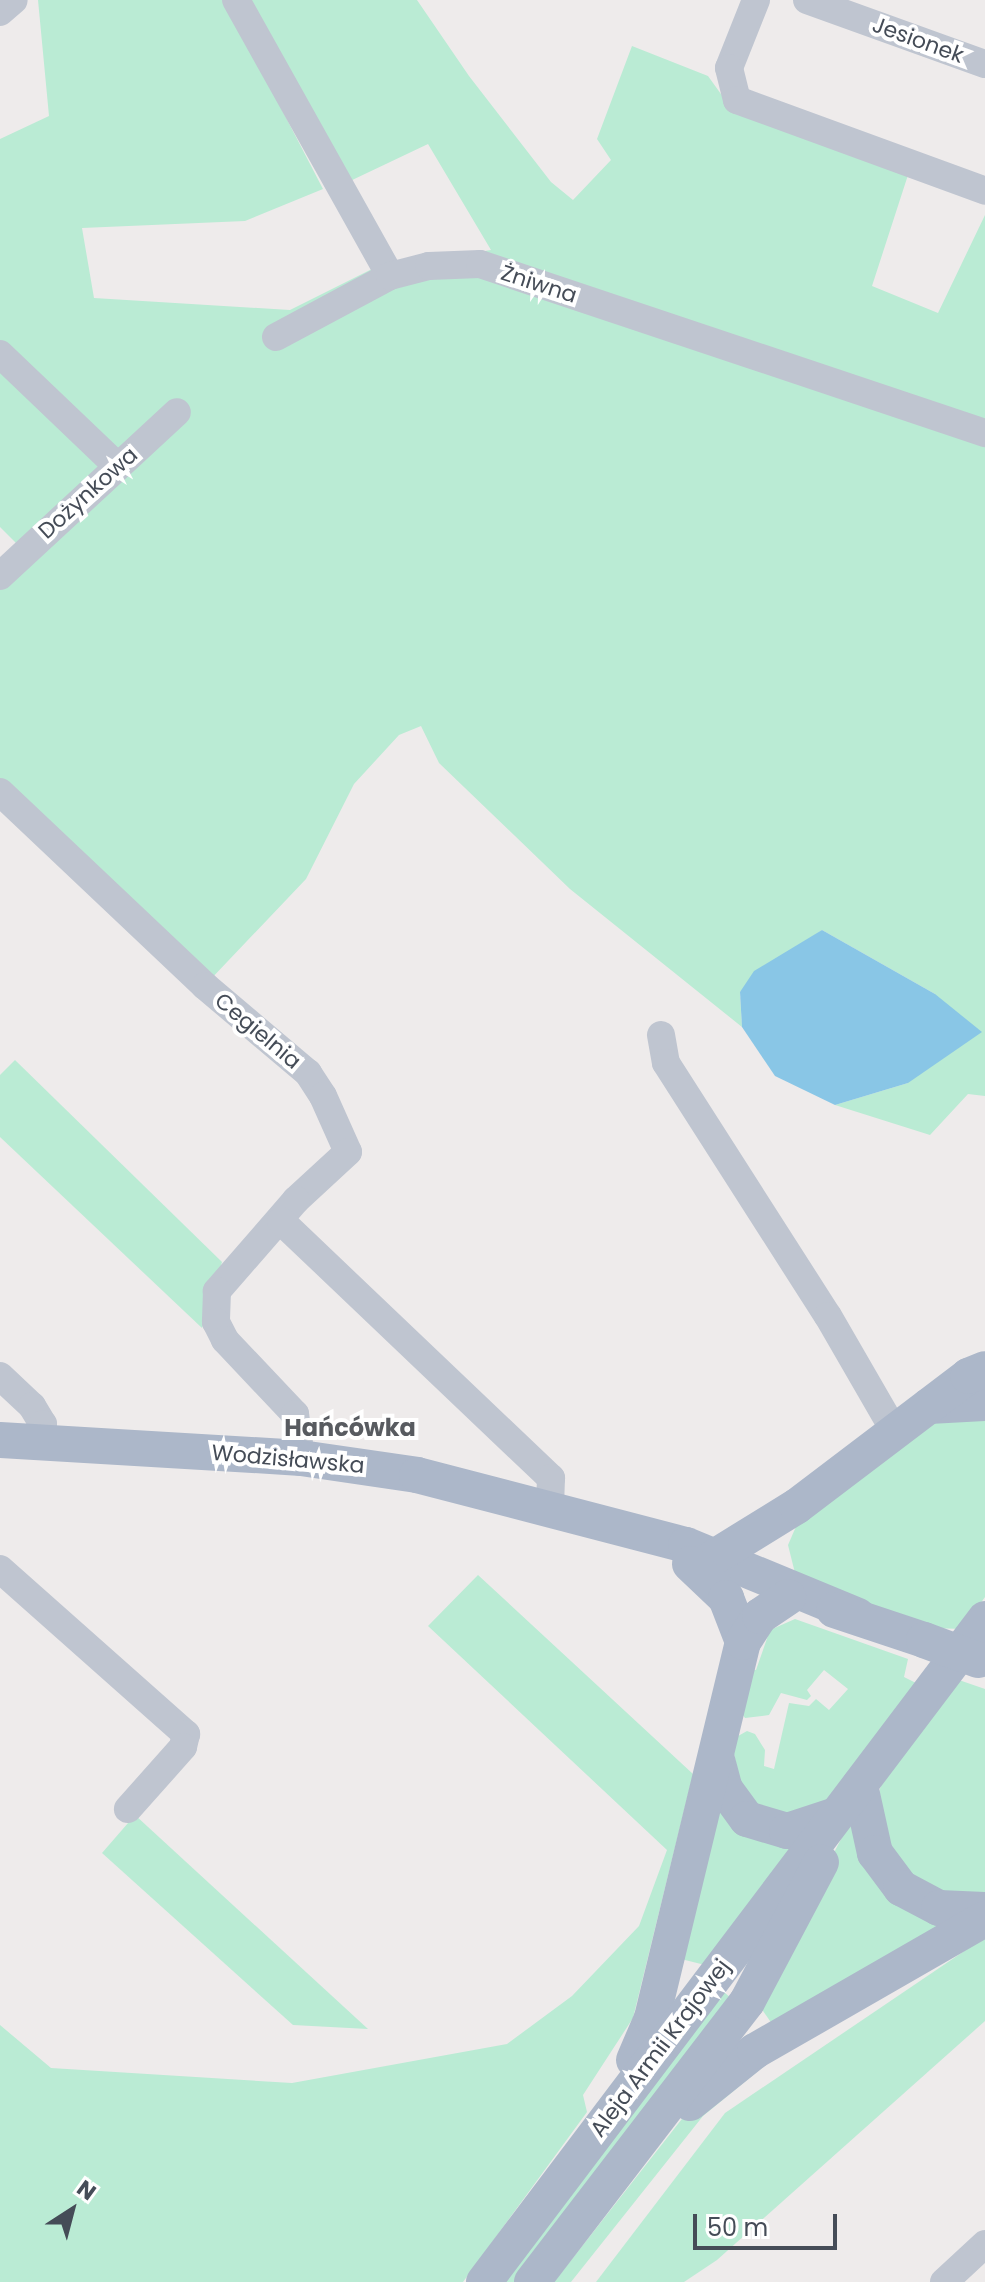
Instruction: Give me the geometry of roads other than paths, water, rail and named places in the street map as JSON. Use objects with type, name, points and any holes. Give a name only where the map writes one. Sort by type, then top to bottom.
[{"type":"main road","points":[[743,1642],[726,1598],[703,1560],[797,1506],[929,1406],[985,1369]]},
{"type":"main road","points":[[929,1406],[985,1403]]},
{"type":"main road","name":"Wodzisławska","points":[[0,1440],[301,1458],[417,1475],[540,1506],[703,1560],[985,1662]]},
{"type":"main road","points":[[614,2111],[652,2018],[743,1642],[760,1616],[791,1592],[778,1547],[797,1506]]},
{"type":"main road","name":"Aleja Armii Krajowej","points":[[484,2282],[985,1619]]},
{"type":"main road","points":[[716,1756],[733,1805],[757,1824],[787,1831],[806,1829],[837,1815]]},
{"type":"main road","points":[[860,1785],[875,1853],[901,1888],[952,1912],[985,1910]]},
{"type":"main road","name":"Aleja Armii Krajowej","points":[[532,2282],[760,1983],[822,1859],[837,1815]]},
{"type":"main road","points":[[627,2154],[755,2051],[985,1919]]},
{"type":"street","points":[[0,12],[14,0]]},
{"type":"street","points":[[236,0],[390,276],[276,337]]},
{"type":"street","points":[[756,0],[729,68],[737,100],[985,191]]},
{"type":"street","name":"Jesionek","points":[[807,0],[985,64]]},
{"type":"street","name":"Żniwna","points":[[390,276],[429,266],[480,264],[985,433]]},
{"type":"street","points":[[0,354],[117,466]]},
{"type":"street","name":"Dożynkowa","points":[[0,576],[177,412]]},
{"type":"street","name":"Cegielnia","points":[[0,792],[205,986],[308,1073],[323,1096],[348,1152],[296,1200],[281,1221],[217,1291],[216,1322],[225,1340],[295,1414],[301,1458]]},
{"type":"street","points":[[661,1035],[666,1063],[725,1151],[895,1432]]},
{"type":"street","points":[[281,1221],[551,1478],[540,1506]]},
{"type":"street","points":[[0,1376],[32,1406],[43,1424],[43,1443]]},
{"type":"street","points":[[0,1569],[186,1734],[183,1747],[128,1809]]},
{"type":"street","points":[[944,2282],[985,2244]]},
{"type":"water","points":[[822,930],[935,994],[982,1032],[908,1083],[835,1105],[775,1076],[742,1027],[740,992],[754,971]]},
{"type":"district","name":"Hańcówka","points":[[350,1428]]}]
